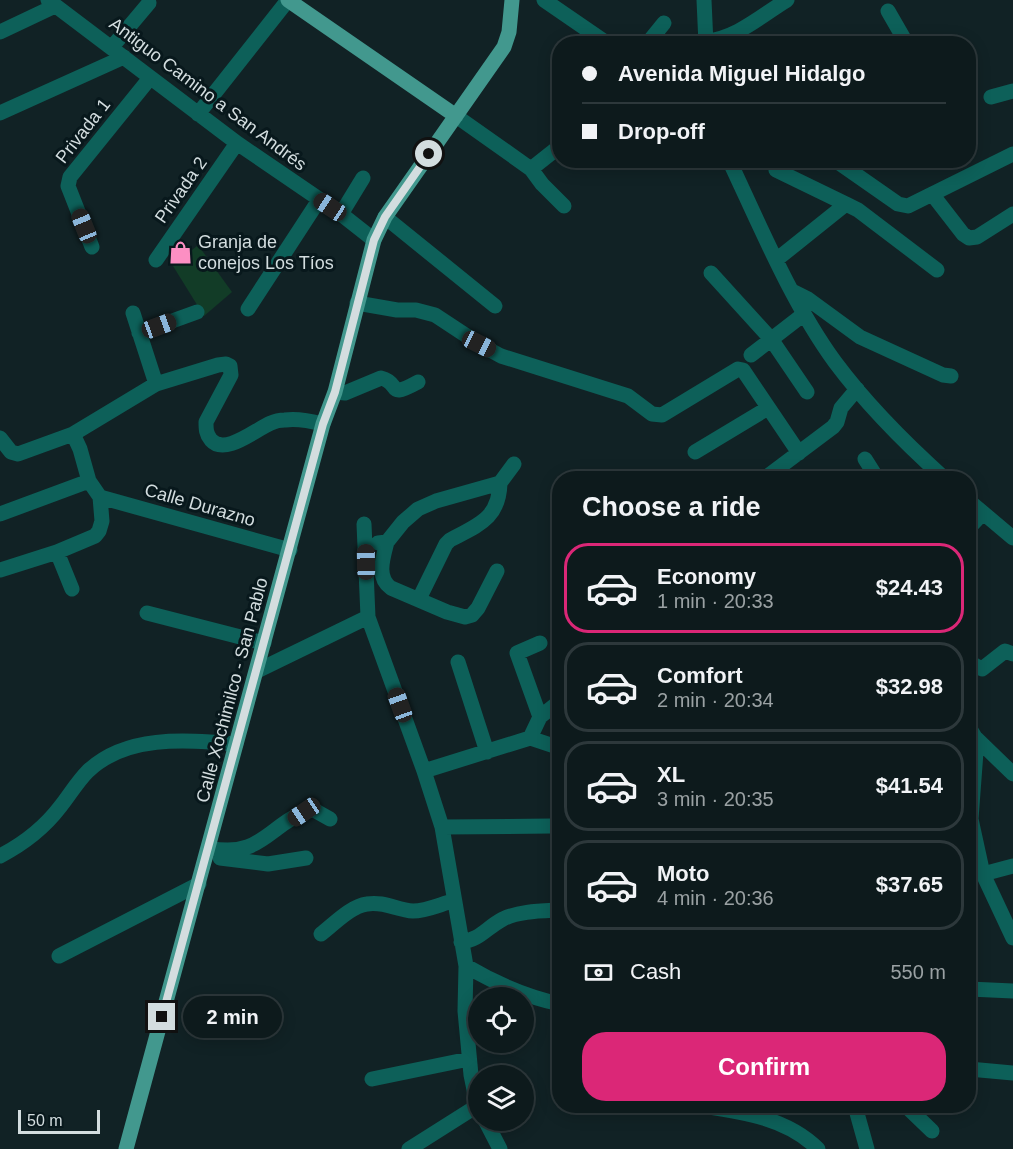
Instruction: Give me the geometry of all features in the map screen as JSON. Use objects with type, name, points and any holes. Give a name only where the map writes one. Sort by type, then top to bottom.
[{"type":"main road","points":[[288,0],[456,116]]},
{"type":"main road","name":"Calle Xochimilco - San Pablo","points":[[126,1149],[323,424],[335,392],[374,240],[385,217],[504,47],[512,0]]},
{"type":"street","points":[[198,114],[288,0]]},
{"type":"street","points":[[544,0],[596,36]]},
{"type":"street","points":[[728,36],[787,0]]},
{"type":"street","points":[[705,1],[706,36]]},
{"type":"street","points":[[0,32],[51,3]]},
{"type":"street","name":"Antiguo Camino a San Andrés","points":[[51,3],[237,143],[341,214],[374,240]]},
{"type":"street","points":[[0,113],[118,52],[149,3]]},
{"type":"street","points":[[888,11],[902,36]]},
{"type":"street","points":[[653,36],[664,23]]},
{"type":"street","name":"Privada 1","points":[[92,247],[68,186],[70,177],[150,78]]},
{"type":"street","points":[[991,98],[1013,91]]},
{"type":"street","points":[[456,116],[531,170],[564,206]]},
{"type":"street","name":"Privada 2","points":[[156,260],[237,143]]},
{"type":"street","points":[[531,170],[552,153]]},
{"type":"street","points":[[846,168],[898,204],[908,206],[1013,154]]},
{"type":"street","points":[[733,168],[804,314],[834,361],[911,449],[936,471]]},
{"type":"street","points":[[776,170],[858,210],[937,270]]},
{"type":"street","points":[[341,214],[363,178]]},
{"type":"street","points":[[932,194],[963,234],[969,238],[977,237],[1013,214]]},
{"type":"street","points":[[248,309],[319,200]]},
{"type":"street","points":[[776,260],[846,204]]},
{"type":"street","points":[[385,217],[495,306]]},
{"type":"street","points":[[711,273],[771,339],[807,392]]},
{"type":"street","points":[[794,292],[808,299],[860,337],[943,375],[951,376]]},
{"type":"street","points":[[357,303],[397,310],[416,310],[435,315],[501,356],[628,396],[652,414],[662,415],[738,369],[743,370],[798,453]]},
{"type":"street","points":[[139,333],[197,312]]},
{"type":"street","points":[[133,313],[156,384]]},
{"type":"street","points":[[751,355],[804,314]]},
{"type":"street","points":[[0,438],[11,452],[18,454],[73,434],[156,384],[226,364],[230,366],[231,375],[206,422],[209,438],[215,443],[223,446],[236,442],[272,423],[288,419],[323,424]]},
{"type":"street","points":[[335,392],[345,393],[381,378],[398,391],[418,382]]},
{"type":"street","points":[[774,471],[833,427],[841,408],[857,389]]},
{"type":"street","points":[[695,452],[768,408]]},
{"type":"street","points":[[0,570],[57,552],[95,536],[99,531],[102,522],[100,497],[89,481],[73,434]]},
{"type":"street","points":[[865,459],[873,471]]},
{"type":"street","points":[[419,599],[446,544],[489,518],[500,494],[500,483],[514,464]]},
{"type":"street","points":[[0,514],[89,481]]},
{"type":"street","points":[[497,571],[478,608],[472,615],[465,617],[447,612],[391,588],[385,584],[382,577],[382,562],[387,542],[403,522],[418,509],[436,501],[500,483]]},
{"type":"street","name":"Calle Durazno","points":[[100,497],[290,550]]},
{"type":"street","points":[[976,507],[1011,536]]},
{"type":"street","points":[[976,520],[983,513]]},
{"type":"street","points":[[364,524],[368,617],[442,827],[466,966],[465,1011],[470,1065]]},
{"type":"street","points":[[366,543],[387,542]]},
{"type":"street","points":[[57,552],[72,589]]},
{"type":"street","points":[[147,613],[264,643]]},
{"type":"street","points":[[257,671],[368,617]]},
{"type":"street","points":[[540,643],[517,653],[540,717]]},
{"type":"street","points":[[976,666],[982,669],[1005,651],[1013,654]]},
{"type":"street","points":[[458,662],[487,753]]},
{"type":"street","points":[[530,738],[540,717],[552,707]]},
{"type":"street","points":[[976,736],[1013,774]]},
{"type":"street","points":[[424,771],[530,738],[552,745]]},
{"type":"street","points":[[0,856],[37,831],[59,809],[88,772],[119,750],[165,742],[236,744]]},
{"type":"street","points":[[208,852],[246,849],[309,810],[330,819]]},
{"type":"street","points":[[442,827],[551,826]]},
{"type":"street","points":[[976,842],[983,874],[1013,938]]},
{"type":"street","points":[[208,852],[268,864],[306,858]]},
{"type":"street","points":[[983,874],[1013,866]]},
{"type":"street","points":[[59,957],[199,884]]},
{"type":"street","points":[[321,934],[351,911],[366,904],[383,904],[411,911],[453,901]]},
{"type":"street","points":[[461,942],[473,940],[505,918],[552,910]]},
{"type":"street","points":[[466,966],[490,981],[552,1002]]},
{"type":"street","points":[[976,989],[1013,991]]},
{"type":"street","points":[[372,1079],[469,1059]]},
{"type":"street","points":[[976,1070],[1013,1073]]},
{"type":"street","points":[[740,1113],[768,1118],[790,1128],[809,1140],[818,1149]]},
{"type":"street","points":[[861,1113],[867,1149]]},
{"type":"street","points":[[913,1113],[932,1131]]},
{"type":"street","points":[[409,1149],[468,1114]]},
{"type":"street","points":[[491,1131],[500,1149]]},
{"type":"green space","points":[[198,245],[232,292],[204,316],[173,266]]},
{"type":"place","name":"Granja de conejos Los Tíos","points":[[180,252]]},
{"type":"route","points":[[162,1017],[323,424],[335,392],[374,240],[385,217],[429,154]]}]
